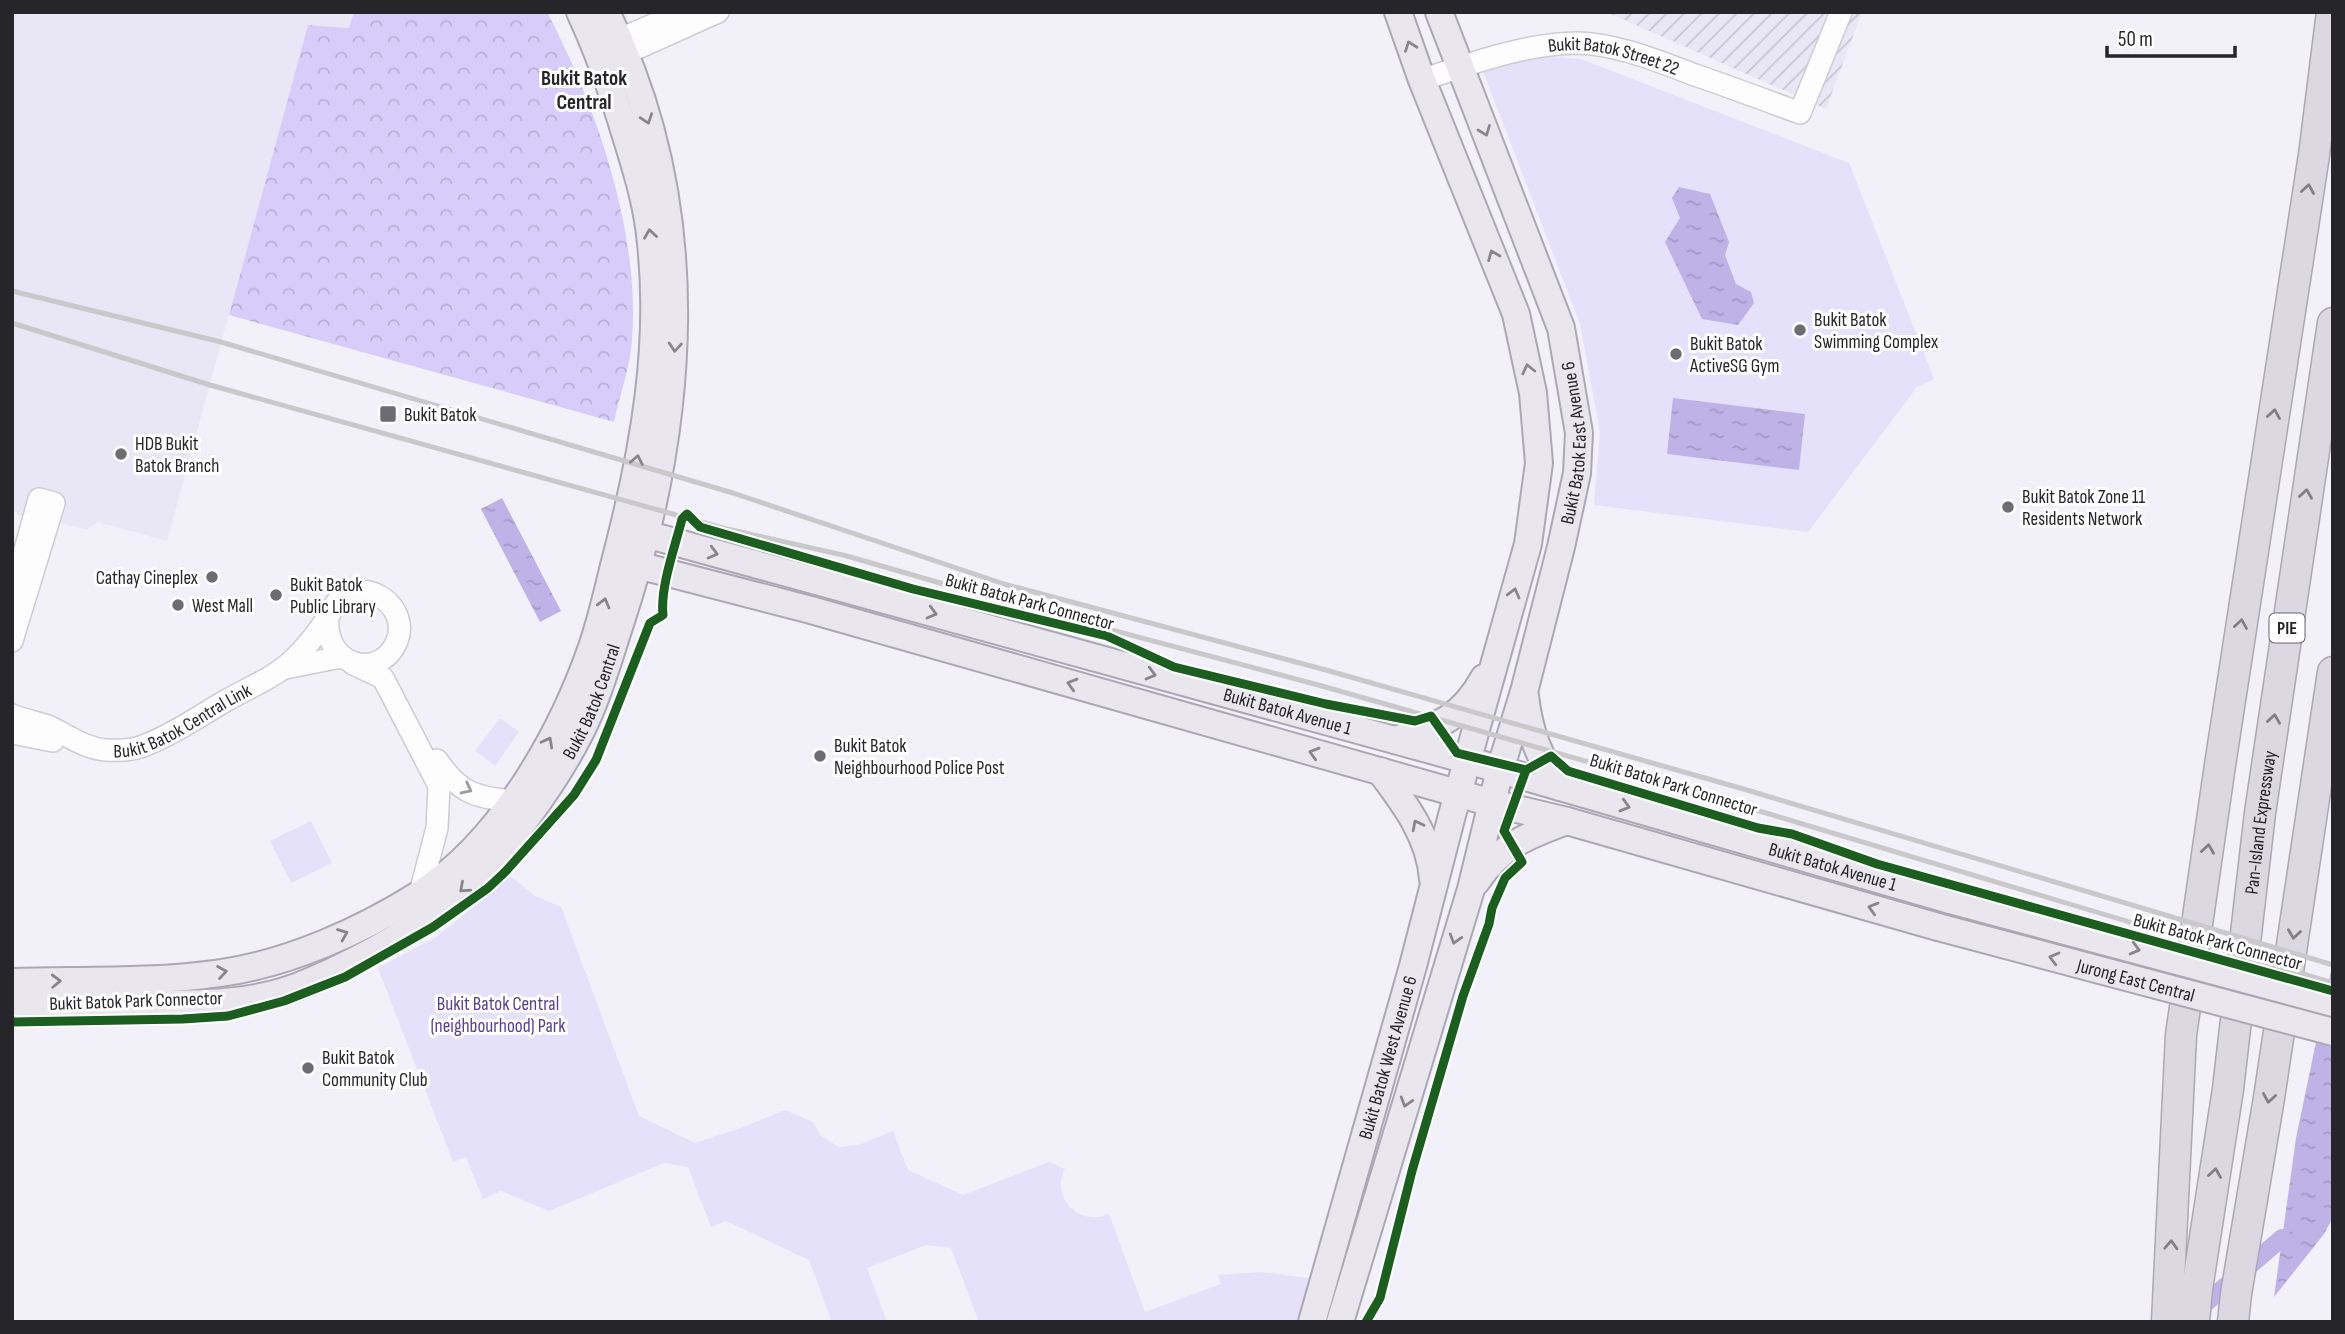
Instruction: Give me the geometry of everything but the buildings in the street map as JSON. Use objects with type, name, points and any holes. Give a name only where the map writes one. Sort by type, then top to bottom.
[{"type":"highway","points":[[2177,1319],[2181,1035],[2314,155],[2332,12]]},
{"type":"highway","name":"Pan-Island Expressway","points":[[2177,1319],[2197,1289],[2228,1089],[2260,813],[2333,323]]},
{"type":"highway","points":[[2234,1308],[2270,1098],[2333,672]]},
{"type":"highway","points":[[2304,866],[2333,752]]},
{"type":"main road","name":"Bukit Batok Central","points":[[12,1007],[212,1004],[280,993],[339,967],[421,922],[462,890],[510,838],[558,771],[580,732],[602,682],[627,562],[669,414],[676,335],[669,217],[653,135],[612,51],[580,12]]},
{"type":"main road","name":"Bukit Batok Central","points":[[606,12],[612,51]]},
{"type":"main road","name":"Bukit Batok East Avenue 6","points":[[1398,12],[1422,80],[1516,314],[1534,394],[1539,463],[1530,533],[1458,793]]},
{"type":"main road","name":"Bukit Batok East Avenue 6","points":[[1439,12],[1561,328],[1579,433],[1577,473],[1569,510],[1525,688],[1492,803]]},
{"type":"main road","name":"Bukit Batok Avenue 1","points":[[635,531],[1467,760],[1950,900]]},
{"type":"main road","name":"Bukit Batok Central","points":[[12,982],[220,973],[267,963],[353,930],[420,893],[463,861],[496,826],[535,768],[570,699],[627,562]]},
{"type":"main road","name":"Bukit Batok Avenue 1","points":[[627,562],[811,610],[1938,927]]},
{"type":"main road","points":[[1395,740],[1438,726],[1451,717],[1475,694],[1496,659]]},
{"type":"main road","points":[[1525,688],[1528,721],[1533,739],[1543,762],[1560,787]]},
{"type":"main road","points":[[1380,771],[1409,811],[1425,841],[1432,865],[1434,888]]},
{"type":"main road","name":"Bukit Batok West Avenue 6","points":[[1312,1322],[1434,888],[1458,793]]},
{"type":"main road","name":"Bukit Batok West Avenue 6","points":[[1340,1322],[1471,889],[1492,803]]},
{"type":"main road","points":[[1471,889],[1488,863],[1512,844],[1535,832],[1567,821]]},
{"type":"main road","name":"Jurong East Central","points":[[1950,900],[2333,1003]]},
{"type":"main road","name":"Jurong East Central","points":[[1938,927],[2333,1032]]},
{"type":"street","points":[[612,51],[683,12]]},
{"type":"street","points":[[612,51],[718,12]]},
{"type":"street","name":"Bukit Batok Street 22","points":[[1422,80],[1483,59],[1535,48],[1574,43],[1600,45],[1657,61],[1800,113],[1841,12]]},
{"type":"street","points":[[12,597],[46,501],[12,641]]},
{"type":"street","name":"Bukit Batok Central Link","points":[[12,733],[111,750],[147,745],[284,669],[307,645],[341,598],[363,591],[376,593],[388,601],[396,612],[399,626],[393,666],[395,678],[433,755],[451,781],[486,799],[514,801]]},
{"type":"street","points":[[328,616],[327,631],[331,645],[345,659],[383,678],[439,786],[437,828],[420,893]]},
{"type":"street","name":"Bukit Batok Central Link","points":[[284,669],[345,659],[360,664],[372,663],[392,650],[397,639]]},
{"type":"street","name":"Bukit Batok Central Link","points":[[12,715],[48,726],[76,743]]},
{"type":"shaded area","points":[[12,12],[354,12],[350,28],[308,25],[167,541],[98,522],[87,529],[18,515],[12,508]]},
{"type":"shaded area","points":[[1457,12],[1862,12],[1826,109],[1611,14]]},
{"type":"green space","points":[[354,12],[547,12],[596,123],[608,160],[626,237],[633,313],[631,349],[614,422],[229,315],[308,25],[349,28]]},
{"type":"green space","points":[[1540,56],[1581,59],[1849,163],[1934,379],[1917,387],[1808,532],[1594,505],[1600,432],[1580,324],[1483,71]]},
{"type":"green space","points":[[500,718],[519,732],[495,766],[475,751]]},
{"type":"green space","points":[[311,821],[332,863],[291,883],[270,841]]},
{"type":"green space","name":"Bukit Batok Central (neighbourhood) Park","points":[[509,875],[535,896],[561,907],[639,1116],[695,1143],[785,1110],[813,1122],[821,1136],[839,1147],[859,1145],[893,1131],[908,1170],[963,1195],[1049,1162],[1065,1169],[1061,1190],[1070,1207],[1087,1217],[1109,1214],[1145,1312],[1221,1284],[1218,1275],[1262,1272],[1315,1279],[1302,1322],[979,1322],[951,1248],[926,1245],[867,1268],[887,1322],[832,1322],[809,1260],[726,1221],[711,1227],[688,1167],[664,1163],[549,1211],[501,1191],[483,1199],[466,1157],[453,1162],[378,968],[436,937],[495,890]]},
{"type":"water","points":[[1679,187],[1710,194],[1729,242],[1725,255],[1736,284],[1751,292],[1754,303],[1738,325],[1702,319],[1665,242],[1680,218],[1672,198]]},
{"type":"water","points":[[1673,398],[1805,414],[1799,470],[1667,454]]},
{"type":"water","points":[[502,498],[561,611],[540,622],[481,509]]},
{"type":"water","points":[[2333,961],[2333,1217],[2324,1234],[2274,1297],[2296,1138]]},
{"type":"waterway","points":[[2194,1313],[2282,1238]]},
{"type":"railway","points":[[12,291],[221,342],[733,493],[1004,584],[1326,670],[1740,788],[2333,965]]},
{"type":"railway","points":[[12,323],[210,385],[723,528],[847,556],[999,600],[1322,686],[1736,804],[2333,983]]},
{"type":"cycle path","name":"Bukit Batok Park Connector","points":[[12,1022],[228,1016],[284,1001],[345,977],[433,927],[488,888],[574,795],[596,760],[650,623],[663,615],[669,567],[682,519],[687,514],[700,527],[913,589],[1107,636],[1174,667],[1326,704],[1415,721],[1431,716],[1457,753],[1526,770],[1551,756],[1568,771],[1758,828],[1792,834],[1877,864],[2333,991]]},
{"type":"cycle path","points":[[1366,1322],[1380,1298],[1412,1171],[1463,996],[1489,924],[1492,908],[1505,878],[1522,862],[1504,831],[1526,770]]},
{"type":"place","name":"Bukit Batok Swimming Complex","points":[[1800,330]]},
{"type":"place","name":"Bukit Batok ActiveSG Gym","points":[[1676,354]]},
{"type":"place","name":"Bukit Batok","points":[[388,414]]},
{"type":"place","name":"HDB Bukit Batok Branch","points":[[121,454]]},
{"type":"place","name":"Bukit Batok Zone 11 Residents Network","points":[[2008,507]]},
{"type":"place","name":"Cathay Cineplex","points":[[212,577]]},
{"type":"place","name":"Bukit Batok Public Library","points":[[276,595]]},
{"type":"place","name":"West Mall","points":[[178,605]]},
{"type":"place","name":"Bukit Batok Neighbourhood Police Post","points":[[820,756]]},
{"type":"place","name":"Bukit Batok Community Club","points":[[308,1068]]},
{"type":"district","name":"Bukit Batok Central","points":[[584,90]]}]
